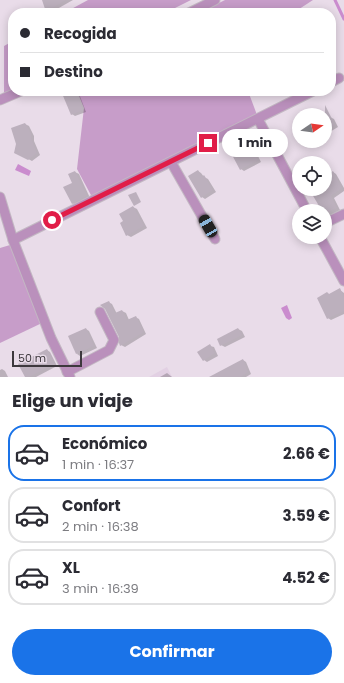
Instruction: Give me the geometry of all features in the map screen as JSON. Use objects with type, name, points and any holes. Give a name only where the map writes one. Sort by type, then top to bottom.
[{"type":"street","points":[[199,8],[215,0]]},
{"type":"street","points":[[0,100],[9,96]]},
{"type":"street","points":[[13,240],[303,96]]},
{"type":"street","points":[[258,119],[303,204]]},
{"type":"street","points":[[171,162],[215,239]]},
{"type":"street","points":[[0,197],[13,240],[51,338],[69,374],[109,350],[114,340],[100,312]]},
{"type":"street","points":[[332,220],[344,214]]},
{"type":"street","points":[[324,244],[344,282]]},
{"type":"shaded area","points":[[88,0],[191,0],[175,8],[73,8]]},
{"type":"shaded area","points":[[225,0],[313,0],[301,8],[209,8]]},
{"type":"shaded area","points":[[8,44],[8,91],[4,93],[4,46]]},
{"type":"shaded area","points":[[79,96],[250,96],[257,115],[92,197],[77,169],[84,108]]},
{"type":"shaded area","points":[[18,164],[31,171],[29,176],[15,170]]},
{"type":"shaded area","points":[[10,245],[42,323],[0,343],[0,248]]},
{"type":"shaded area","points":[[287,305],[292,318],[289,320],[286,318],[281,308]]},
{"type":"shaded area","points":[[167,367],[172,377],[149,377]]},
{"type":"building","points":[[42,0],[66,0],[53,8],[45,8]]},
{"type":"building","points":[[63,96],[78,96],[83,110],[71,115]]},
{"type":"building","points":[[332,119],[335,125],[332,127]]},
{"type":"building","points":[[25,123],[31,133],[31,138],[37,153],[28,160],[14,153],[16,144],[11,128]]},
{"type":"building","points":[[243,139],[246,145],[250,143],[258,160],[240,170],[230,151],[238,147],[236,143]]},
{"type":"building","points":[[198,170],[202,177],[204,175],[213,190],[201,198],[188,176]]},
{"type":"building","points":[[75,171],[87,196],[72,204],[63,187],[72,183],[68,174]]},
{"type":"building","points":[[332,172],[342,188],[332,195]]},
{"type":"building","points":[[136,192],[141,202],[134,206],[128,195]]},
{"type":"building","points":[[313,196],[331,196],[337,208],[332,210],[332,204],[318,204]]},
{"type":"building","points":[[133,206],[144,226],[126,236],[120,223],[123,221],[119,214]]},
{"type":"building","points":[[340,288],[344,297],[344,311],[327,319],[317,298],[327,292],[329,294]]},
{"type":"building","points":[[109,301],[115,313],[122,310],[127,320],[136,316],[144,332],[120,346],[119,337],[105,309],[100,305]]},
{"type":"building","points":[[86,328],[94,346],[76,354],[68,336]]},
{"type":"building","points":[[238,328],[242,335],[220,346],[217,339]]},
{"type":"building","points":[[210,344],[215,353],[203,361],[197,352]]},
{"type":"building","points":[[47,349],[55,364],[29,377],[25,377],[18,364]]},
{"type":"building","points":[[243,359],[248,372],[241,377],[209,377]]},
{"type":"waterway","points":[[335,0],[344,19]]},
{"type":"route","points":[[52,220],[208,143]]}]
